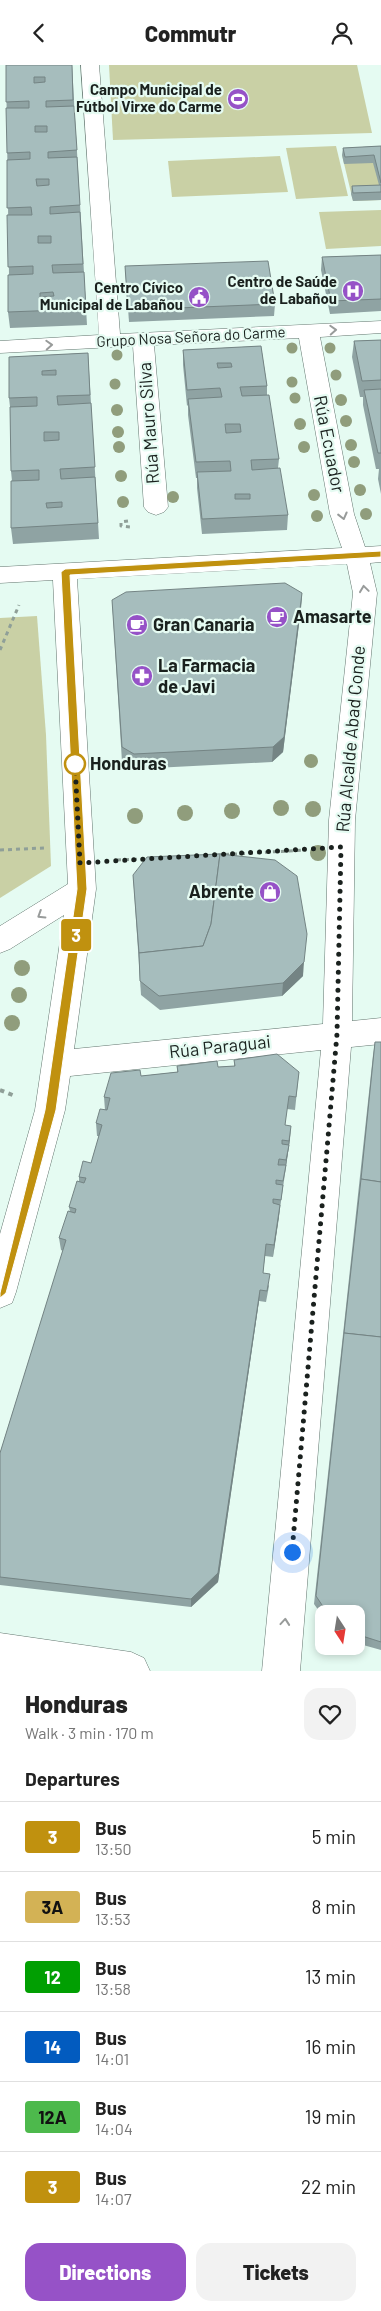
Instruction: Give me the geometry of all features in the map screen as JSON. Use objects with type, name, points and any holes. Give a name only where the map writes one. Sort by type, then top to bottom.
[{"type":"street","points":[[90,65],[110,341]]},
{"type":"street","name":"Grupo Nosa Señora do Carme","points":[[0,347],[381,327]]},
{"type":"street","name":"Rúa Ecuador","points":[[308,331],[342,514],[369,555]]},
{"type":"street","name":"Rúa Mauro Silva","points":[[143,339],[156,507]]},
{"type":"street","points":[[0,575],[369,555]]},
{"type":"street","name":"Rúa Alcalde Abad Conde","points":[[281,1671],[337,1034],[342,820],[369,555]]},
{"type":"street","points":[[0,1293],[50,1110],[58,1064],[80,865],[65,572]]},
{"type":"street","points":[[0,941],[80,865]]},
{"type":"street","name":"Rúa Paraguai","points":[[58,1064],[381,1031]]},
{"type":"street","points":[[0,1652],[60,1666],[131,1671]]},
{"type":"path","points":[[0,649],[19,605]]},
{"type":"path","points":[[216,855],[341,847]]},
{"type":"path","points":[[0,850],[24,850],[80,865],[150,859]]},
{"type":"green space","name":"Campo Municipal de Fútbol Virxe do Carme","points":[[109,65],[357,65],[372,133],[113,140]]},
{"type":"green space","points":[[336,146],[348,196],[296,199],[286,148]]},
{"type":"green space","points":[[381,154],[381,200],[353,201],[342,155]]},
{"type":"green space","points":[[280,156],[288,192],[172,197],[168,161]]},
{"type":"green space","points":[[381,210],[381,246],[326,249],[319,212]]},
{"type":"green space","points":[[37,616],[46,735],[51,866],[0,898],[0,618]]},
{"type":"building","points":[[6,65],[72,65],[73,100],[46,101],[46,107],[74,106],[77,150],[48,152],[48,158],[77,157],[80,205],[50,207],[50,214],[80,212],[83,264],[52,265],[53,273],[84,272],[86,309],[8,312],[8,275],[33,274],[33,266],[8,267],[7,215],[32,215],[31,207],[7,208],[7,160],[30,159],[30,152],[7,153],[6,108],[29,108],[29,101],[6,102]],"holes":[[[34,77],[45,77],[45,82],[34,83]],[[35,126],[47,126],[47,132],[35,132]],[[36,179],[49,179],[49,185],[37,186]],[[38,236],[51,236],[51,243],[38,243]],[[53,292],[54,296],[40,297],[40,293]]]},
{"type":"building","points":[[381,146],[381,183],[374,155],[345,157],[343,148]]},
{"type":"building","points":[[381,185],[381,192],[353,193],[352,186]]},
{"type":"building","name":"Centro de Saúde de Labañou","points":[[381,255],[381,299],[331,301],[322,257]]},
{"type":"building","name":"Centro Cívico Municipal de Labañou","points":[[268,261],[275,304],[128,310],[125,266]]},
{"type":"building","points":[[381,340],[381,380],[362,381],[354,341]]},
{"type":"building","points":[[261,346],[267,386],[240,387],[242,396],[269,395],[279,459],[251,460],[252,470],[280,468],[288,515],[202,519],[197,472],[231,471],[230,461],[196,462],[188,399],[222,397],[220,388],[187,390],[183,350]],"holes":[[[217,363],[231,363],[232,367],[218,368]],[[225,424],[240,424],[241,432],[226,433]],[[235,494],[250,494],[250,499],[235,499]]]},
{"type":"building","points":[[88,353],[90,395],[57,396],[58,405],[91,403],[95,467],[60,469],[61,479],[95,477],[98,523],[11,528],[11,481],[39,480],[39,470],[11,471],[10,407],[37,406],[37,397],[9,398],[9,357]],"holes":[[[56,370],[56,375],[42,375],[42,371]],[[44,432],[59,432],[59,440],[44,441]],[[62,502],[62,507],[47,508],[46,503]]]},
{"type":"building","points":[[381,389],[381,453],[378,453],[364,390]]},
{"type":"building","points":[[285,583],[302,593],[284,737],[273,747],[134,754],[122,747],[112,600],[126,592]]},
{"type":"building","points":[[220,854],[211,924],[203,946],[139,953],[133,875],[147,857]]},
{"type":"building","points":[[220,854],[275,860],[297,876],[307,934],[304,962],[283,983],[159,996],[140,981],[139,953],[203,946],[211,924]]},
{"type":"building","points":[[375,1042],[381,1042],[381,1182],[361,1179]]},
{"type":"building","points":[[277,1054],[299,1072],[296,1097],[289,1096],[285,1125],[291,1126],[289,1141],[282,1140],[282,1144],[289,1145],[286,1160],[279,1159],[278,1165],[286,1165],[283,1181],[276,1180],[276,1184],[283,1185],[281,1200],[273,1199],[273,1203],[280,1205],[274,1245],[266,1244],[263,1273],[270,1274],[267,1291],[260,1290],[218,1573],[191,1599],[0,1577],[0,1453],[66,1240],[59,1238],[68,1211],[75,1213],[76,1209],[69,1207],[77,1181],[84,1183],[86,1178],[79,1177],[83,1161],[91,1163],[102,1125],[96,1123],[100,1109],[107,1110],[110,1098],[104,1097],[111,1073],[140,1070],[141,1076],[178,1072],[177,1066],[217,1061],[218,1067],[235,1066],[234,1060]]},
{"type":"building","points":[[361,1179],[381,1182],[381,1337],[344,1333]]},
{"type":"building","points":[[344,1333],[381,1337],[381,1642],[365,1637],[365,1605],[322,1605],[316,1596]]},
{"type":"bus line","name":"3","points":[[0,1293],[50,1110],[82,889],[65,572],[381,554]]},
{"type":"place","name":"Campo Municipal de Fútbol Virxe do Carme","points":[[238,99]]},
{"type":"place","name":"Centro de Saúde de Labañou","points":[[353,291]]},
{"type":"place","name":"Centro Cívico Municipal de Labañou","points":[[199,297]]},
{"type":"place","name":"Amasarte","points":[[277,617]]},
{"type":"place","name":"Gran Canaria","points":[[137,625]]},
{"type":"place","name":"La Farmacia de Javi","points":[[142,676]]},
{"type":"place","name":"Honduras","points":[[75,764]]},
{"type":"place","name":"Abrente","points":[[270,892]]},
{"type":"route","points":[[75,764],[80,863],[341,847],[337,1034],[292,1552]]}]
